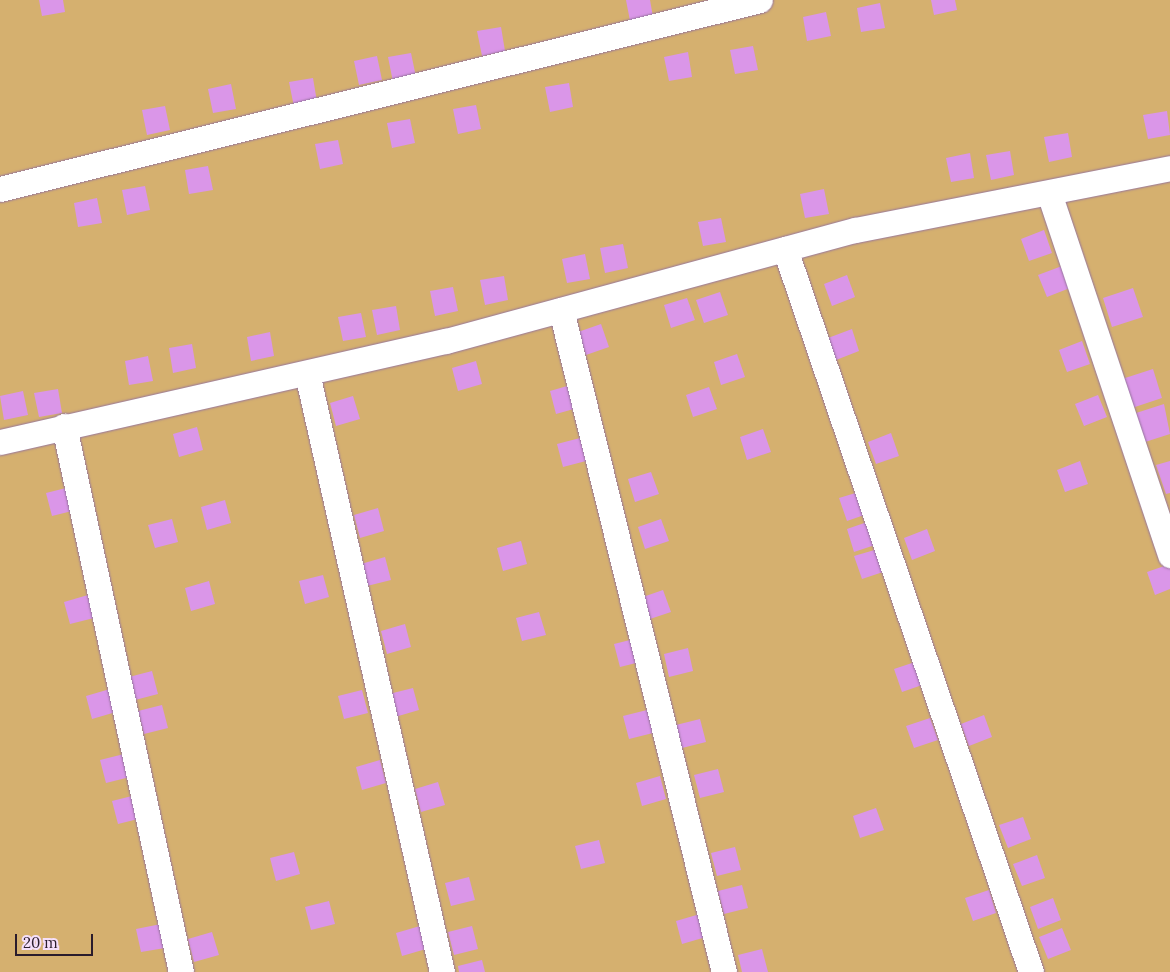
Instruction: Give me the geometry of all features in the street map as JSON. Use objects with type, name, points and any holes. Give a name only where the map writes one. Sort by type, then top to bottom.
[{"type":"lane","points":[[0,189],[760,0]]},
{"type":"lane","points":[[0,442],[64,426],[307,374],[561,310],[855,230],[1170,168]]},
{"type":"lane","points":[[1049,193],[1170,555]]},
{"type":"lane","points":[[785,249],[1032,972]]},
{"type":"lane","points":[[561,310],[724,972]]},
{"type":"lane","points":[[307,374],[442,972]]},
{"type":"lane","points":[[64,426],[181,972]]},
{"type":"shaded area","points":[[0,0],[1170,0],[1170,972],[0,972]]},
{"type":"building","points":[[39,0],[63,0],[65,12],[42,16]]},
{"type":"building","points":[[626,0],[650,0],[653,17],[630,21]]},
{"type":"building","points":[[931,0],[955,0],[957,10],[934,15]]},
{"type":"building","points":[[880,3],[885,28],[861,32],[857,8]]},
{"type":"building","points":[[826,12],[831,36],[807,41],[803,17]]},
{"type":"building","points":[[501,27],[505,51],[482,56],[477,31]]},
{"type":"building","points":[[753,46],[758,70],[735,74],[730,50]]},
{"type":"building","points":[[688,52],[692,77],[669,81],[664,57]]},
{"type":"building","points":[[411,53],[416,77],[393,82],[388,57]]},
{"type":"building","points":[[377,56],[382,80],[359,85],[354,61]]},
{"type":"building","points":[[313,78],[317,102],[294,107],[289,82]]},
{"type":"building","points":[[569,83],[573,107],[550,112],[545,87]]},
{"type":"building","points":[[231,84],[236,109],[213,113],[208,89]]},
{"type":"building","points":[[476,105],[481,129],[458,134],[453,109]]},
{"type":"building","points":[[165,106],[170,130],[147,135],[142,110]]},
{"type":"building","points":[[1167,111],[1170,135],[1148,139],[1143,115]]},
{"type":"building","points":[[410,119],[415,143],[392,148],[387,123]]},
{"type":"building","points":[[1068,133],[1072,157],[1049,162],[1044,137]]},
{"type":"building","points":[[338,140],[343,164],[320,169],[315,144]]},
{"type":"building","points":[[1010,151],[1014,175],[991,180],[986,155]]},
{"type":"building","points":[[970,153],[974,178],[951,182],[946,158]]},
{"type":"building","points":[[208,166],[213,190],[189,194],[185,170]]},
{"type":"building","points":[[145,186],[150,210],[127,215],[122,190]]},
{"type":"building","points":[[824,189],[829,214],[805,218],[800,194]]},
{"type":"building","points":[[97,198],[102,223],[78,227],[74,203]]},
{"type":"building","points":[[721,218],[726,242],[703,246],[698,222]]},
{"type":"building","points":[[1044,230],[1052,253],[1029,261],[1021,239]]},
{"type":"building","points":[[623,244],[628,268],[605,273],[600,248]]},
{"type":"building","points":[[585,254],[590,279],[567,283],[562,259]]},
{"type":"building","points":[[1062,266],[1070,288],[1047,297],[1038,275]]},
{"type":"building","points":[[847,275],[855,297],[832,306],[824,284]]},
{"type":"building","points":[[504,276],[508,300],[485,305],[480,280]]},
{"type":"building","points":[[453,287],[458,311],[435,316],[430,291]]},
{"type":"building","points":[[1133,288],[1143,317],[1112,327],[1103,298]]},
{"type":"building","points":[[720,292],[728,315],[704,323],[696,300]]},
{"type":"building","points":[[687,298],[695,320],[671,328],[664,305]]},
{"type":"building","points":[[396,306],[400,330],[377,335],[372,310]]},
{"type":"building","points":[[361,313],[366,337],[343,341],[338,317]]},
{"type":"building","points":[[601,324],[609,347],[586,355],[578,332]]},
{"type":"building","points":[[852,329],[859,351],[836,360],[828,338]]},
{"type":"building","points":[[270,332],[274,356],[251,361],[247,337]]},
{"type":"building","points":[[1082,341],[1090,364],[1067,372],[1059,350]]},
{"type":"building","points":[[192,344],[196,368],[173,373],[169,348]]},
{"type":"building","points":[[737,354],[745,377],[721,385],[714,362]]},
{"type":"building","points":[[148,356],[153,381],[129,385],[125,361]]},
{"type":"building","points":[[476,361],[482,384],[458,391],[452,368]]},
{"type":"building","points":[[1153,369],[1162,398],[1132,408],[1122,379]]},
{"type":"building","points":[[574,384],[581,407],[556,414],[550,391]]},
{"type":"building","points":[[709,387],[717,409],[693,417],[686,395]]},
{"type":"building","points":[[58,389],[62,413],[39,417],[34,393]]},
{"type":"building","points":[[23,391],[28,415],[4,420],[0,396]]},
{"type":"building","points":[[1098,395],[1107,417],[1084,426],[1075,404]]},
{"type":"building","points":[[353,396],[360,419],[336,426],[330,403]]},
{"type":"building","points":[[1164,404],[1170,434],[1142,443],[1133,414]]},
{"type":"building","points":[[197,427],[203,450],[179,457],[173,434]]},
{"type":"building","points":[[763,429],[771,452],[747,460],[740,437]]},
{"type":"building","points":[[891,433],[899,456],[876,464],[868,442]]},
{"type":"building","points":[[580,438],[586,461],[563,467],[557,444]]},
{"type":"building","points":[[1080,461],[1088,484],[1065,492],[1057,470]]},
{"type":"building","points":[[1170,461],[1170,493],[1166,494],[1156,465]]},
{"type":"building","points":[[651,472],[659,494],[635,502],[628,479]]},
{"type":"building","points":[[70,487],[76,510],[52,516],[46,493]]},
{"type":"building","points":[[862,491],[870,513],[847,521],[839,498]]},
{"type":"building","points":[[225,500],[231,523],[207,530],[201,507]]},
{"type":"building","points":[[378,508],[384,531],[360,538],[354,515]]},
{"type":"building","points":[[172,519],[178,542],[155,548],[148,525]]},
{"type":"building","points":[[661,519],[669,541],[645,549],[638,527]]},
{"type":"building","points":[[870,521],[878,544],[854,552],[847,529]]},
{"type":"building","points":[[927,529],[935,551],[912,560],[904,538]]},
{"type":"building","points":[[521,541],[527,564],[503,571],[497,548]]},
{"type":"building","points":[[878,549],[886,571],[862,579],[854,556]]},
{"type":"building","points":[[385,557],[391,580],[367,586],[361,564]]},
{"type":"building","points":[[1170,564],[1170,589],[1155,595],[1147,572]]},
{"type":"building","points":[[323,575],[329,597],[305,604],[299,581]]},
{"type":"building","points":[[209,581],[215,604],[191,611],[185,588]]},
{"type":"building","points":[[663,590],[671,612],[647,620],[640,598]]},
{"type":"building","points":[[88,595],[94,618],[70,624],[64,602]]},
{"type":"building","points":[[539,612],[546,635],[522,641],[516,618]]},
{"type":"building","points":[[405,624],[411,647],[387,654],[381,631]]},
{"type":"building","points":[[638,638],[644,661],[620,667],[614,644]]},
{"type":"building","points":[[688,648],[693,671],[669,677],[664,654]]},
{"type":"building","points":[[918,661],[925,684],[902,692],[894,669]]},
{"type":"building","points":[[152,671],[158,694],[135,700],[129,677]]},
{"type":"building","points":[[413,688],[419,710],[395,717],[389,694]]},
{"type":"building","points":[[110,689],[116,712],[92,719],[86,696]]},
{"type":"building","points":[[362,690],[368,713],[344,719],[338,696]]},
{"type":"building","points":[[162,705],[168,728],[144,734],[138,711]]},
{"type":"building","points":[[647,710],[653,733],[629,739],[623,716]]},
{"type":"building","points":[[984,715],[992,737],[969,746],[961,724]]},
{"type":"building","points":[[930,718],[938,740],[914,748],[906,726]]},
{"type":"building","points":[[700,719],[706,742],[682,748],[676,725]]},
{"type":"building","points":[[124,754],[130,777],[106,783],[100,760]]},
{"type":"building","points":[[380,760],[386,783],[362,790],[356,767]]},
{"type":"building","points":[[718,769],[724,792],[700,798],[694,775]]},
{"type":"building","points":[[660,776],[666,799],[642,806],[636,783]]},
{"type":"building","points":[[438,782],[445,805],[421,812],[415,789]]},
{"type":"building","points":[[136,795],[142,818],[118,824],[112,801]]},
{"type":"building","points":[[876,808],[884,830],[860,838],[853,816]]},
{"type":"building","points":[[1023,817],[1031,839],[1008,848],[999,825]]},
{"type":"building","points":[[599,840],[605,863],[581,869],[575,846]]},
{"type":"building","points":[[735,847],[741,870],[717,876],[711,853]]},
{"type":"building","points":[[294,852],[300,874],[276,881],[270,858]]},
{"type":"building","points":[[1037,855],[1045,878],[1022,886],[1013,864]]},
{"type":"building","points":[[469,877],[475,900],[451,906],[445,883]]},
{"type":"building","points":[[742,885],[748,908],[724,914],[718,891]]},
{"type":"building","points":[[989,890],[996,913],[973,921],[965,898]]},
{"type":"building","points":[[1053,898],[1061,920],[1038,929],[1030,907]]},
{"type":"building","points":[[329,901],[335,924],[311,930],[305,907]]},
{"type":"building","points":[[700,914],[706,937],[682,944],[676,921]]},
{"type":"building","points":[[161,924],[165,948],[141,952],[136,929]]},
{"type":"building","points":[[420,926],[426,949],[402,956],[396,933]]},
{"type":"building","points":[[472,926],[478,949],[454,955],[448,932]]},
{"type":"building","points":[[1062,928],[1071,950],[1048,959],[1039,937]]},
{"type":"building","points":[[212,932],[219,955],[194,962],[188,939]]},
{"type":"building","points":[[762,949],[768,972],[742,972],[738,955]]},
{"type":"building","points":[[482,960],[485,972],[459,972],[458,966]]}]
